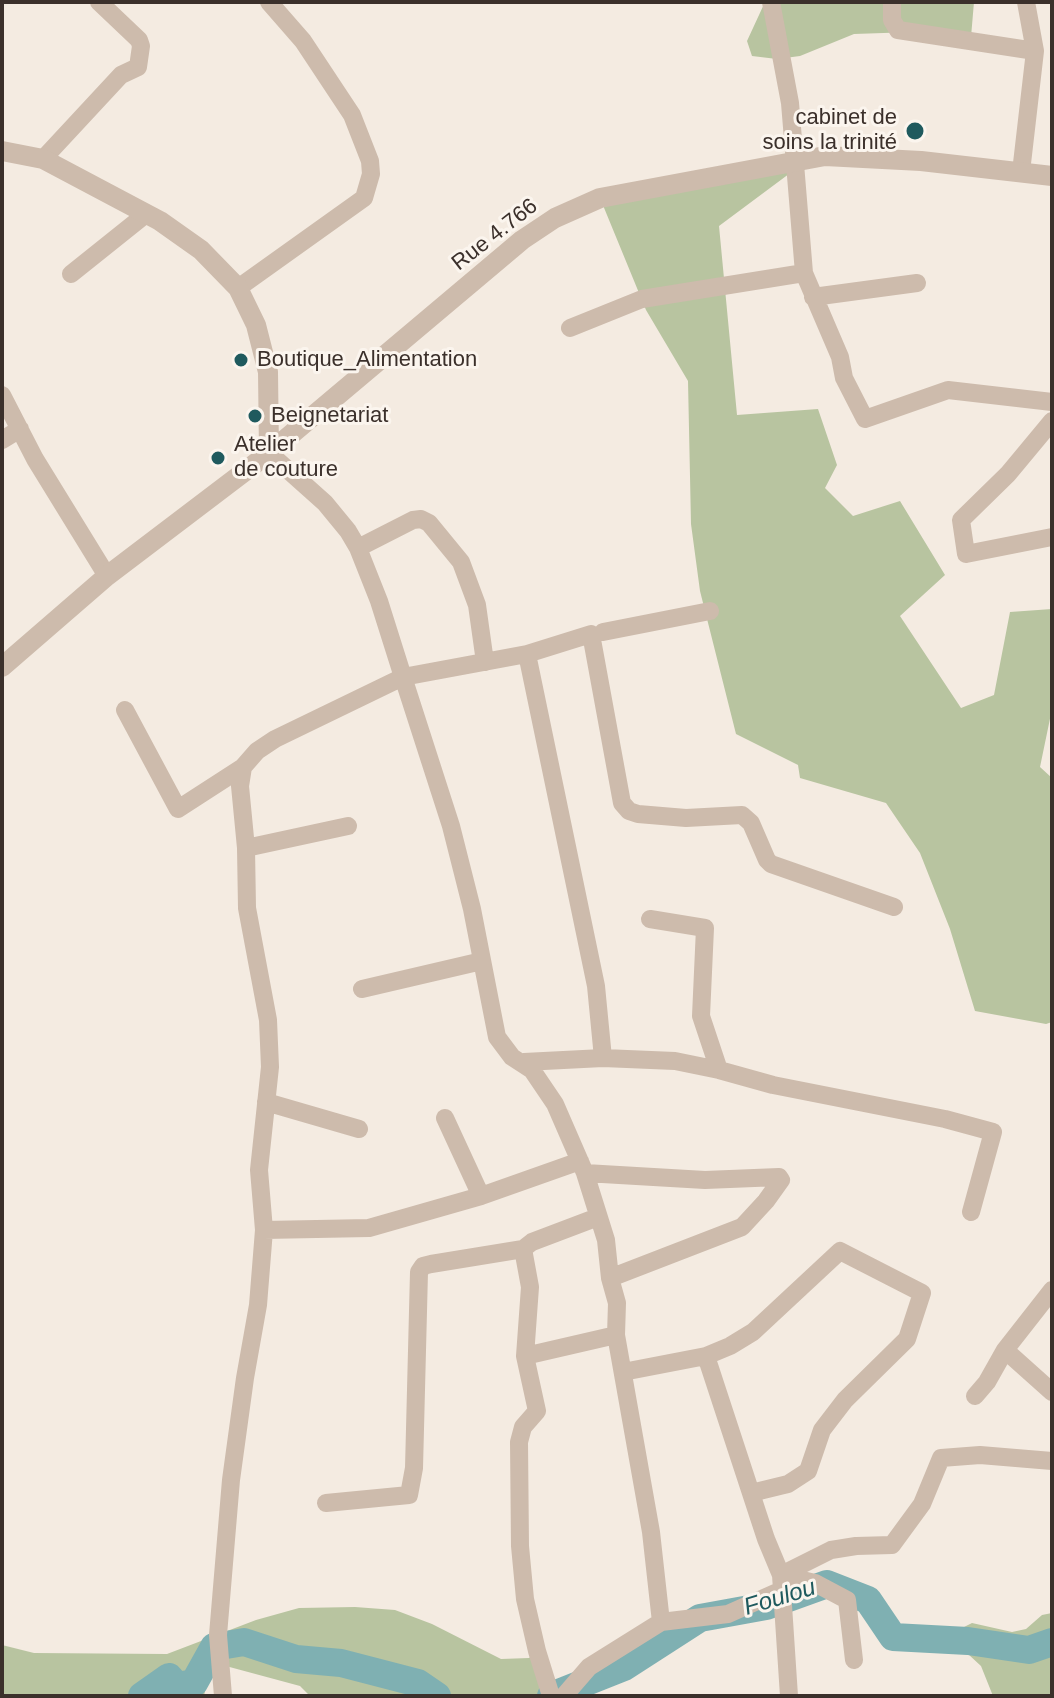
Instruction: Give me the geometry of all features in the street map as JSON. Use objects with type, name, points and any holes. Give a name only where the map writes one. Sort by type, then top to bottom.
[{"type":"street","points":[[43,159],[121,75],[138,67],[139,40],[99,2]]},
{"type":"street","points":[[238,288],[364,198],[371,174],[370,161],[352,115],[303,41],[269,2]]},
{"type":"street","points":[[771,2],[786,73],[804,273],[840,357],[844,378],[865,419],[948,390],[1052,402]]},
{"type":"street","points":[[892,2],[892,20],[898,30],[1035,51]]},
{"type":"street","points":[[1021,172],[1035,51],[1026,2]]},
{"type":"street","points":[[2,151],[43,159],[146,214],[201,250],[238,288],[256,325],[268,372],[269,453],[325,503],[358,548],[379,601],[451,826],[472,909],[497,1037],[512,1057],[524,1062],[541,1080],[555,1104],[582,1167],[606,1240],[610,1278],[617,1303],[616,1335],[651,1532],[661,1622]]},
{"type":"street","name":"Rue 4.766","points":[[2,667],[107,576],[269,453],[522,240],[555,218],[600,198],[825,156],[867,156],[1052,176]]},
{"type":"street","points":[[71,274],[146,214]]},
{"type":"street","points":[[570,328],[642,299],[804,273]]},
{"type":"street","points":[[813,297],[917,283]]},
{"type":"street","points":[[2,395],[52,488],[107,576]]},
{"type":"street","points":[[1052,421],[1008,474],[961,520],[966,554],[1052,537]]},
{"type":"street","points":[[2,440],[20,429]]},
{"type":"street","points":[[358,548],[413,520],[421,519],[429,523],[461,562],[477,605],[485,662]]},
{"type":"street","points":[[603,632],[710,611]]},
{"type":"street","points":[[125,710],[178,809],[243,767],[257,751],[275,739],[403,677],[527,654],[591,634],[622,803],[629,811],[686,818],[742,815],[751,823],[771,864],[894,907]]},
{"type":"street","points":[[527,654],[596,986],[603,1058]]},
{"type":"street","points":[[223,1696],[219,1644],[231,1480],[258,1305],[264,1230],[259,1170],[270,1067],[268,1020],[247,908],[246,848],[240,786],[243,767]]},
{"type":"street","points":[[246,848],[348,826]]},
{"type":"street","points":[[650,919],[705,928],[701,1016],[719,1070]]},
{"type":"street","points":[[362,989],[482,961]]},
{"type":"street","points":[[524,1062],[603,1058],[675,1061],[993,1132],[971,1212]]},
{"type":"street","points":[[266,1102],[359,1129]]},
{"type":"street","points":[[445,1118],[481,1196]]},
{"type":"street","points":[[264,1230],[369,1228],[582,1167],[705,1180],[779,1177],[781,1180],[742,1227],[610,1278]]},
{"type":"street","points":[[326,1503],[409,1495],[414,1468],[419,1272],[423,1266],[523,1249],[532,1242],[598,1217]]},
{"type":"street","points":[[523,1249],[530,1287],[525,1356],[537,1411],[523,1427],[519,1442],[520,1546],[525,1599],[551,1696]]},
{"type":"street","points":[[623,1372],[706,1356],[730,1346],[753,1332],[840,1251],[922,1293],[907,1339],[845,1400],[822,1430],[808,1471],[788,1484],[751,1493]]},
{"type":"street","points":[[975,1396],[987,1382],[1005,1350],[1050,1301]]},
{"type":"street","points":[[525,1356],[616,1335]]},
{"type":"street","points":[[1005,1350],[1052,1392]]},
{"type":"street","points":[[706,1356],[782,1583],[789,1696]]},
{"type":"street","points":[[564,1696],[589,1667],[661,1622],[728,1614],[831,1550],[892,1545],[922,1504],[941,1458],[980,1455],[1052,1461]]},
{"type":"street","points":[[782,1583],[815,1583],[847,1600],[854,1660]]},
{"type":"green space","points":[[765,2],[974,2],[971,37],[913,32],[854,34],[800,56],[777,59],[752,56],[747,41]]},
{"type":"green space","points":[[809,159],[719,226],[737,415],[818,409],[837,465],[825,488],[853,516],[900,501],[945,575],[900,616],[961,708],[994,695],[1010,612],[1052,609],[1052,709],[1040,767],[1052,778],[1052,1022],[1046,1024],[975,1011],[950,929],[920,853],[886,803],[800,778],[798,765],[736,734],[700,591],[691,524],[688,381],[646,310],[600,198]]},
{"type":"green space","points":[[299,1608],[395,1610],[432,1624],[501,1659],[529,1658],[537,1651],[551,1696],[310,1696],[300,1686],[211,1662],[204,1696],[2,1696],[2,1645],[34,1653],[167,1654],[256,1620]]},
{"type":"green space","points":[[1052,1613],[1052,1696],[993,1696],[981,1666],[955,1642],[960,1629],[972,1623],[1012,1632],[1026,1629],[1042,1615]]},
{"type":"waterway","name":"Foulou","points":[[551,1696],[624,1667],[700,1618],[766,1606],[827,1584],[868,1600],[893,1637],[968,1641],[1029,1650],[1052,1642]]},
{"type":"waterway","name":"Foulou","points":[[142,1696],[169,1677],[177,1686],[194,1683],[214,1647],[244,1642],[296,1659],[341,1663],[418,1683],[437,1696]]},
{"type":"place","name":"cabinet de soins la trinité","points":[[915,131]]},
{"type":"place","name":"Boutique_Alimentation","points":[[241,360]]},
{"type":"place","name":"Beignetariat","points":[[255,416]]},
{"type":"place","name":"Atelier de couture","points":[[218,458]]}]
